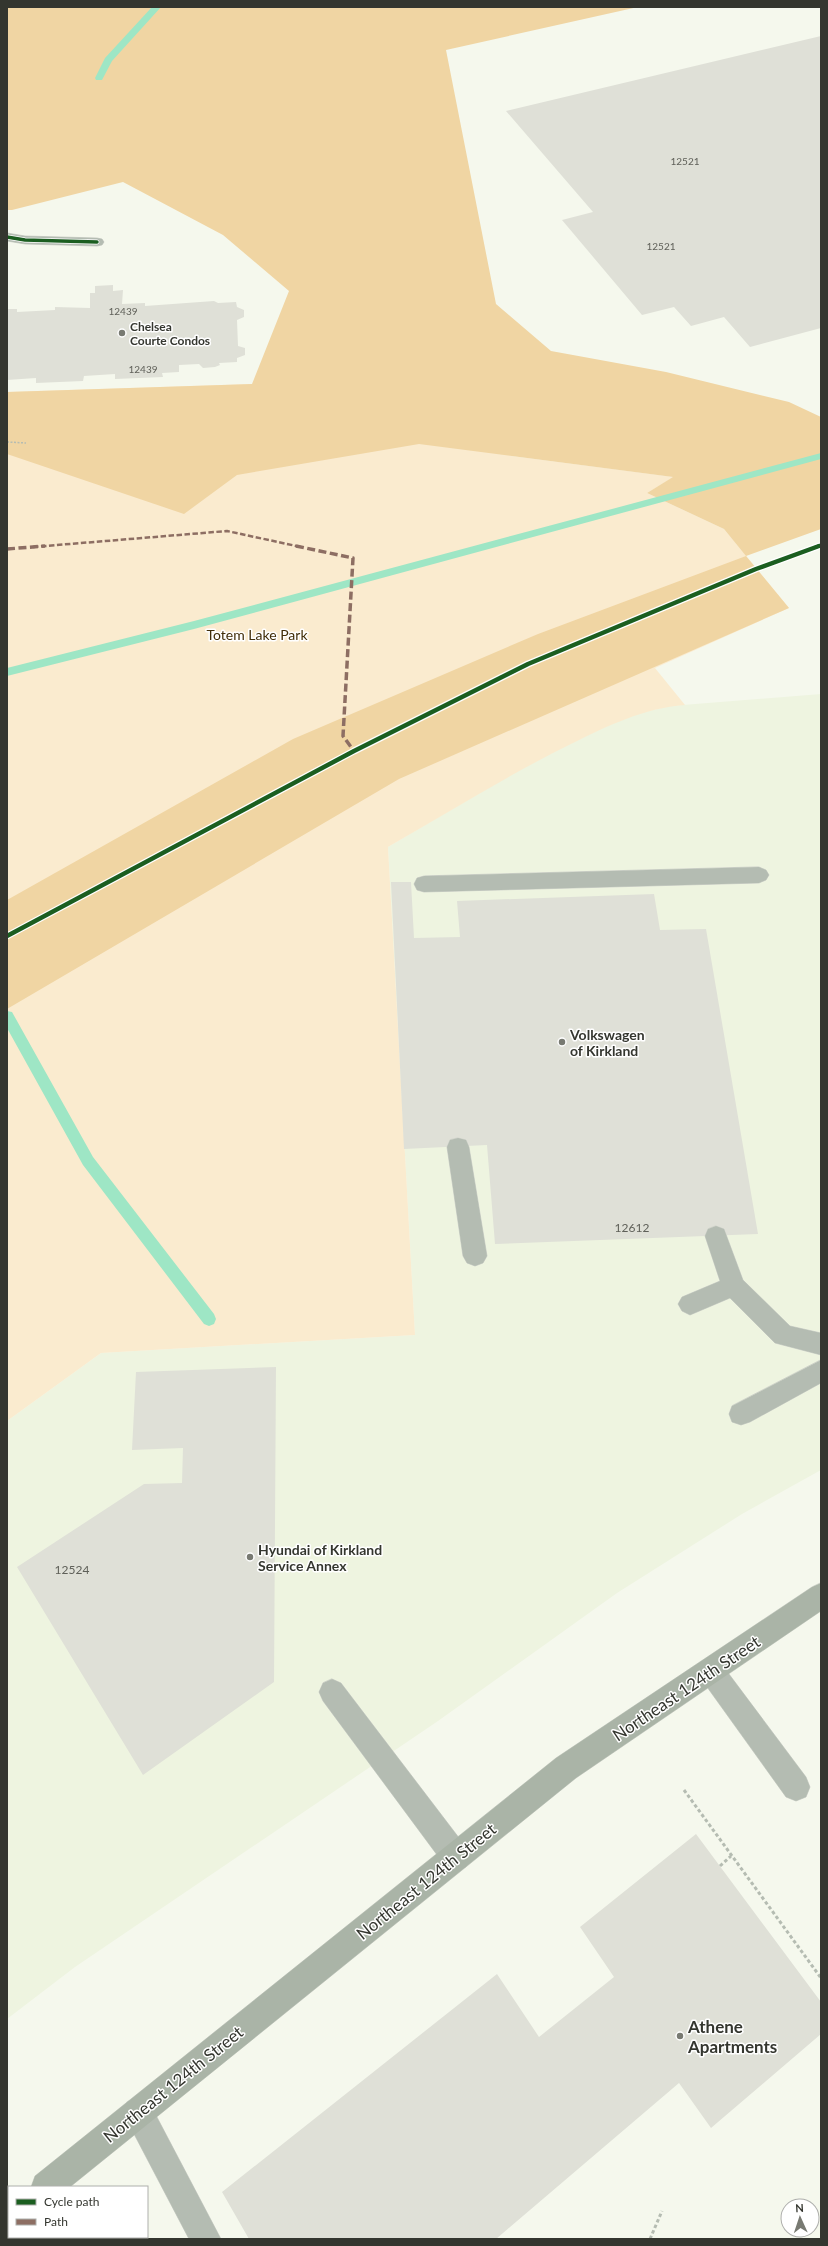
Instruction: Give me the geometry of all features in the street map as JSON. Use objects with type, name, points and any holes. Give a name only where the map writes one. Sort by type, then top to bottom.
[{"type":"main road","name":"Northeast 124th Street","points":[[47,2186],[566,1768],[821,1596]]},
{"type":"street","points":[[7,237],[25,240],[97,242]]},
{"type":"street","points":[[424,884],[759,875]]},
{"type":"street","points":[[458,1147],[475,1256]]},
{"type":"street","points":[[716,1236],[733,1286],[783,1335],[821,1344]]},
{"type":"street","points":[[690,1304],[733,1286]]},
{"type":"street","points":[[741,1414],[821,1371]]},
{"type":"street","points":[[711,1671],[796,1787]]},
{"type":"street","points":[[332,1692],[456,1857]]},
{"type":"street","points":[[138,2113],[206,2239]]},
{"type":"path","points":[[7,442],[26,443]]},
{"type":"path","points":[[684,1790],[821,1978]]},
{"type":"path","points":[[720,1866],[732,1856]]},
{"type":"path","points":[[650,2239],[662,2212]]},
{"type":"shaded area","points":[[7,7],[638,7],[446,50],[496,304],[551,351],[666,372],[789,402],[821,417],[821,529],[746,556],[724,529],[647,493],[673,477],[419,444],[237,475],[184,514],[7,454],[7,392],[252,384],[289,291],[223,235],[123,182],[7,210]]},
{"type":"shaded area","points":[[746,556],[789,608],[399,779],[7,1009],[7,900],[293,739],[538,634]]},
{"type":"shaded area","name":"Volkswagen of Kirkland","points":[[821,694],[821,1470],[742,1514],[617,1593],[438,1721],[75,1967],[7,2019],[7,1421],[101,1353],[415,1335],[388,847],[527,765],[602,728],[636,714],[670,706]]},
{"type":"green space","name":"Totem Lake Park","points":[[252,384],[512,456],[674,477],[647,493],[724,529],[789,608],[655,668],[685,705],[640,714],[598,731],[524,768],[388,847],[415,1335],[101,1353],[7,1421],[7,392]]},
{"type":"building","points":[[821,36],[821,328],[750,347],[724,317],[691,326],[674,307],[642,315],[562,220],[593,212],[506,111]]},
{"type":"building","name":"Chelsea Courte Condos","points":[[113,285],[113,291],[123,290],[122,304],[145,303],[145,306],[214,301],[218,303],[236,302],[237,307],[244,310],[244,317],[237,320],[238,346],[245,348],[245,355],[237,358],[237,362],[219,363],[220,365],[215,367],[203,368],[199,364],[179,365],[179,372],[162,373],[163,377],[115,379],[115,374],[84,376],[83,381],[36,383],[36,378],[7,380],[7,309],[17,309],[17,312],[55,310],[55,307],[90,308],[90,293],[95,293],[95,286]]},
{"type":"building","name":"Volkswagen of Kirkland","points":[[391,882],[411,882],[414,938],[460,937],[457,901],[654,894],[660,930],[706,929],[758,1234],[495,1244],[487,1145],[404,1149]]},
{"type":"building","points":[[276,1367],[274,1682],[143,1775],[17,1567],[144,1484],[182,1483],[183,1448],[132,1450],[136,1372]]},
{"type":"building","name":"Athene Apartments","points":[[696,1834],[821,2002],[821,2034],[711,2128],[679,2083],[496,2239],[249,2239],[222,2192],[497,1974],[539,2037],[614,1977],[580,1927]]},
{"type":"waterway","points":[[99,78],[108,60],[157,7]]},
{"type":"waterway","points":[[7,672],[194,625],[821,456]]},
{"type":"waterway","points":[[7,1016],[88,1161],[209,1319]]},
{"type":"marked path","points":[[7,549],[227,531],[353,558],[343,736],[354,751]]},
{"type":"cycle path","points":[[7,237],[25,240],[97,242]]},
{"type":"cycle path","points":[[7,936],[354,751],[528,664],[756,569],[821,545]]},
{"type":"place","name":"Chelsea Courte Condos","points":[[122,333]]},
{"type":"place","name":"Volkswagen of Kirkland","points":[[562,1042]]},
{"type":"place","name":"Hyundai of Kirkland Service Annex","points":[[250,1557]]},
{"type":"place","name":"Athene Apartments","points":[[680,2036]]}]
